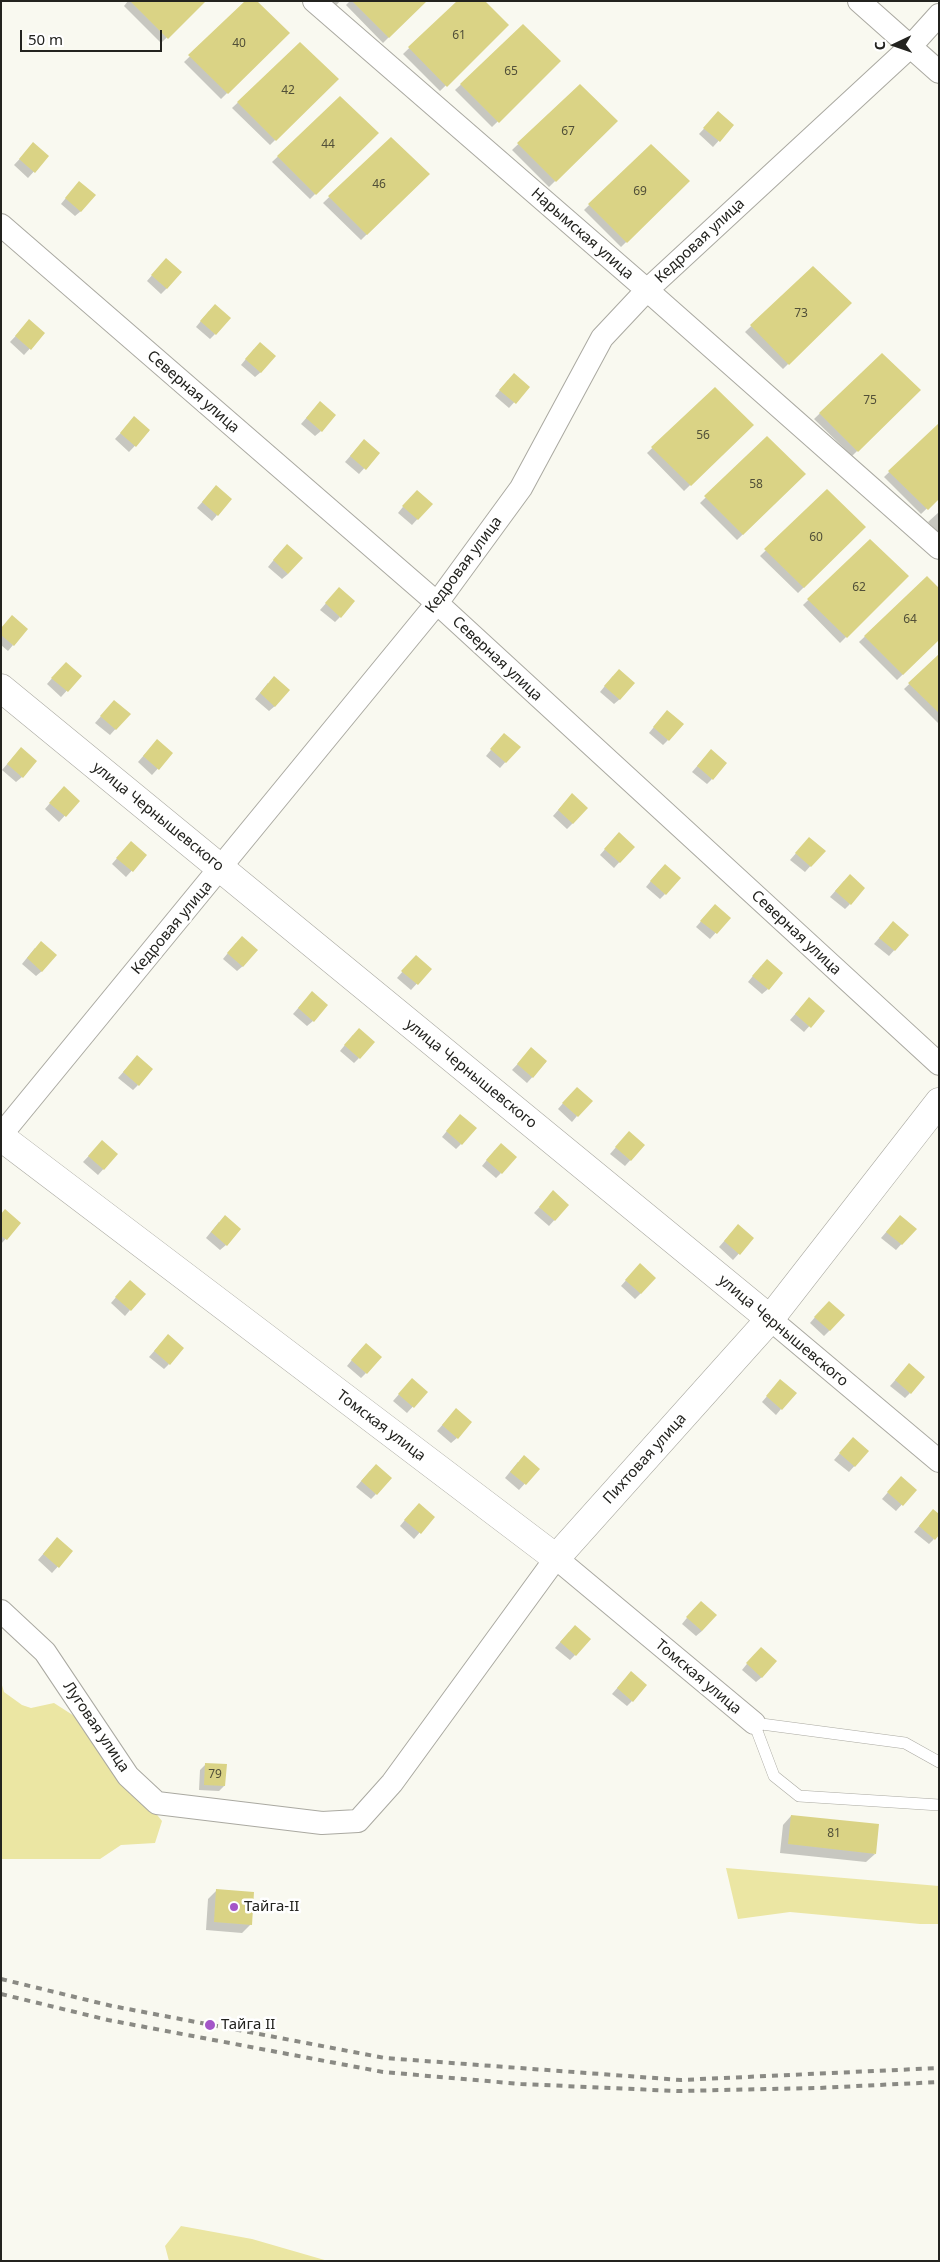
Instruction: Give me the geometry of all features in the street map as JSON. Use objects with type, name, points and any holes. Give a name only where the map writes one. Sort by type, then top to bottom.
[{"type":"street","name":"Нарымская улица","points":[[314,1],[647,290],[939,548]]},
{"type":"street","points":[[859,1],[939,72]]},
{"type":"street","name":"Кедровая улица","points":[[1,1136],[221,869],[436,603],[521,488],[602,338],[647,290],[911,46],[939,15]]},
{"type":"street","name":"Северная улица","points":[[1,225],[436,603],[939,1064]]},
{"type":"street","name":"улица Чернышевского","points":[[1,688],[939,1460]]},
{"type":"street","name":"Пихтовая улица","points":[[358,1820],[392,1783],[556,1558],[770,1319],[939,1102]]},
{"type":"street","name":"Томская улица","points":[[1,1136],[556,1558],[754,1723]]},
{"type":"street","name":"Луговая улица","points":[[1,1611],[46,1652],[128,1776],[157,1803],[322,1823],[358,1820]]},
{"type":"lane","points":[[939,1762],[905,1743],[754,1723],[774,1776],[799,1796],[939,1805]]},
{"type":"shaded area","points":[[1,1682],[4,1692],[22,1705],[31,1708],[54,1703],[82,1721],[162,1821],[155,1843],[121,1845],[100,1859],[1,1859]]},
{"type":"shaded area","points":[[726,1868],[939,1886],[939,1924],[920,1924],[790,1912],[738,1919]]},
{"type":"shaded area","points":[[181,2226],[252,2239],[328,2261],[169,2261],[165,2246]]},
{"type":"building","points":[[130,1],[206,1],[168,39]]},
{"type":"building","points":[[245,1],[257,1],[290,33],[228,94],[188,55]]},
{"type":"building","points":[[352,1],[427,1],[389,38]]},
{"type":"building","points":[[457,1],[485,1],[509,25],[447,87],[408,47]]},
{"type":"building","points":[[523,24],[561,61],[499,123],[460,84]]},
{"type":"building","points":[[300,42],[339,79],[276,141],[237,102]]},
{"type":"building","points":[[580,84],[618,121],[556,182],[517,143]]},
{"type":"building","points":[[340,96],[379,133],[316,195],[277,156]]},
{"type":"building","points":[[718,111],[734,125],[720,142],[703,128]]},
{"type":"building","points":[[391,137],[430,174],[367,235],[328,196]]},
{"type":"building","points":[[33,142],[49,156],[35,173],[19,159]]},
{"type":"building","points":[[651,144],[690,181],[627,243],[588,204]]},
{"type":"building","points":[[79,181],[96,195],[81,212],[65,198]]},
{"type":"building","points":[[166,258],[182,272],[167,289],[151,275]]},
{"type":"building","points":[[813,266],[852,303],[789,365],[750,325]]},
{"type":"building","points":[[215,304],[231,318],[216,335],[200,321]]},
{"type":"building","points":[[29,319],[45,333],[31,350],[15,336]]},
{"type":"building","points":[[260,342],[276,356],[261,373],[245,359]]},
{"type":"building","points":[[882,353],[921,390],[858,452],[819,413]]},
{"type":"building","points":[[514,373],[530,387],[516,404],[499,390]]},
{"type":"building","points":[[715,387],[754,425],[691,486],[651,447]]},
{"type":"building","points":[[320,401],[336,415],[322,432],[306,418]]},
{"type":"building","points":[[134,416],[150,430],[136,447],[120,433]]},
{"type":"building","points":[[939,423],[939,499],[928,510],[888,471]]},
{"type":"building","points":[[767,436],[806,474],[743,535],[704,496]]},
{"type":"building","points":[[364,439],[380,453],[366,470],[350,456]]},
{"type":"building","points":[[216,485],[232,499],[218,516],[202,502]]},
{"type":"building","points":[[827,489],[866,527],[804,588],[764,549]]},
{"type":"building","points":[[417,490],[433,504],[418,520],[402,506]]},
{"type":"building","points":[[870,539],[909,576],[847,638],[807,599]]},
{"type":"building","points":[[287,544],[303,558],[288,574],[273,560]]},
{"type":"building","points":[[927,576],[939,588],[939,640],[903,675],[864,636]]},
{"type":"building","points":[[339,587],[355,601],[341,618],[325,603]]},
{"type":"building","points":[[12,615],[28,629],[14,646],[1,635],[1,628]]},
{"type":"building","points":[[939,654],[939,713],[908,683]]},
{"type":"building","points":[[66,662],[82,676],[68,692],[51,678]]},
{"type":"building","points":[[619,669],[635,683],[620,700],[604,686]]},
{"type":"building","points":[[274,676],[290,690],[275,707],[260,693]]},
{"type":"building","points":[[114,700],[131,714],[116,730],[100,716]]},
{"type":"building","points":[[667,710],[684,724],[669,741],[653,727]]},
{"type":"building","points":[[504,733],[521,747],[506,763],[490,749]]},
{"type":"building","points":[[157,739],[173,753],[159,770],[143,756]]},
{"type":"building","points":[[21,747],[37,761],[23,778],[7,764]]},
{"type":"building","points":[[711,749],[727,763],[713,780],[697,766]]},
{"type":"building","points":[[64,786],[80,801],[66,817],[49,803]]},
{"type":"building","points":[[572,793],[588,808],[573,824],[558,810]]},
{"type":"building","points":[[619,832],[635,847],[620,863],[604,849]]},
{"type":"building","points":[[809,837],[826,851],[811,867],[795,853]]},
{"type":"building","points":[[131,841],[147,855],[133,872],[116,858]]},
{"type":"building","points":[[665,864],[681,878],[666,895],[650,881]]},
{"type":"building","points":[[850,874],[865,888],[851,905],[835,891]]},
{"type":"building","points":[[715,904],[731,918],[717,934],[700,921]]},
{"type":"building","points":[[893,921],[909,935],[895,951],[879,938]]},
{"type":"building","points":[[242,936],[258,950],[243,967],[227,953]]},
{"type":"building","points":[[41,941],[57,955],[42,972],[27,958]]},
{"type":"building","points":[[416,955],[432,969],[418,985],[401,971]]},
{"type":"building","points":[[767,959],[783,973],[769,990],[752,976]]},
{"type":"building","points":[[312,991],[328,1005],[314,1022],[298,1008]]},
{"type":"building","points":[[809,997],[825,1011],[811,1028],[795,1014]]},
{"type":"building","points":[[359,1028],[375,1042],[360,1059],[344,1045]]},
{"type":"building","points":[[531,1047],[547,1061],[533,1078],[517,1064]]},
{"type":"building","points":[[137,1055],[153,1069],[139,1086],[123,1072]]},
{"type":"building","points":[[577,1087],[593,1101],[578,1117],[562,1103]]},
{"type":"building","points":[[460,1114],[477,1128],[462,1145],[446,1131]]},
{"type":"building","points":[[629,1131],[645,1145],[631,1161],[615,1147]]},
{"type":"building","points":[[102,1140],[118,1154],[104,1170],[88,1156]]},
{"type":"building","points":[[501,1143],[517,1157],[502,1174],[486,1160]]},
{"type":"building","points":[[553,1190],[569,1205],[555,1221],[539,1207]]},
{"type":"building","points":[[5,1209],[21,1223],[7,1240],[1,1236],[1,1214]]},
{"type":"building","points":[[225,1215],[241,1229],[227,1246],[211,1232]]},
{"type":"building","points":[[900,1215],[917,1229],[902,1245],[886,1232]]},
{"type":"building","points":[[738,1224],[754,1238],[740,1255],[724,1241]]},
{"type":"building","points":[[640,1263],[656,1278],[641,1294],[625,1280]]},
{"type":"building","points":[[130,1280],[146,1294],[131,1311],[115,1297]]},
{"type":"building","points":[[829,1301],[845,1315],[830,1331],[814,1317]]},
{"type":"building","points":[[168,1334],[184,1348],[170,1365],[154,1351]]},
{"type":"building","points":[[366,1343],[382,1357],[367,1374],[351,1360]]},
{"type":"building","points":[[909,1363],[925,1377],[911,1394],[895,1380]]},
{"type":"building","points":[[412,1378],[428,1392],[414,1408],[398,1394]]},
{"type":"building","points":[[780,1379],[797,1393],[782,1410],[766,1396]]},
{"type":"building","points":[[456,1408],[472,1422],[458,1439],[442,1425]]},
{"type":"building","points":[[853,1437],[869,1451],[855,1467],[839,1453]]},
{"type":"building","points":[[524,1455],[540,1469],[526,1485],[510,1472]]},
{"type":"building","points":[[376,1464],[392,1478],[377,1495],[361,1481]]},
{"type":"building","points":[[901,1476],[917,1490],[903,1506],[887,1492]]},
{"type":"building","points":[[419,1503],[435,1517],[421,1534],[404,1520]]},
{"type":"building","points":[[933,1509],[939,1514],[939,1535],[935,1540],[919,1526]]},
{"type":"building","points":[[57,1537],[73,1551],[59,1568],[43,1554]]},
{"type":"building","points":[[701,1601],[717,1615],[702,1631],[686,1617]]},
{"type":"building","points":[[575,1625],[591,1639],[576,1656],[560,1642]]},
{"type":"building","points":[[761,1647],[777,1661],[762,1678],[746,1663]]},
{"type":"building","points":[[631,1671],[647,1685],[633,1702],[617,1688]]},
{"type":"building","points":[[205,1763],[227,1764],[225,1786],[204,1785]]},
{"type":"building","points":[[791,1815],[879,1824],[876,1854],[788,1844]]},
{"type":"building","name":"Тайга-II","points":[[216,1889],[254,1892],[252,1925],[214,1922]]},
{"type":"railway","points":[[1,1979],[112,2006],[385,2058],[681,2080],[939,2068]]},
{"type":"railway","points":[[1,1994],[108,2020],[383,2072],[521,2084],[677,2091],[818,2088],[939,2082]]},
{"type":"place","name":"Тайга-II","points":[[234,1907]]},
{"type":"place","name":"Тайга II","points":[[210,2025]]}]
